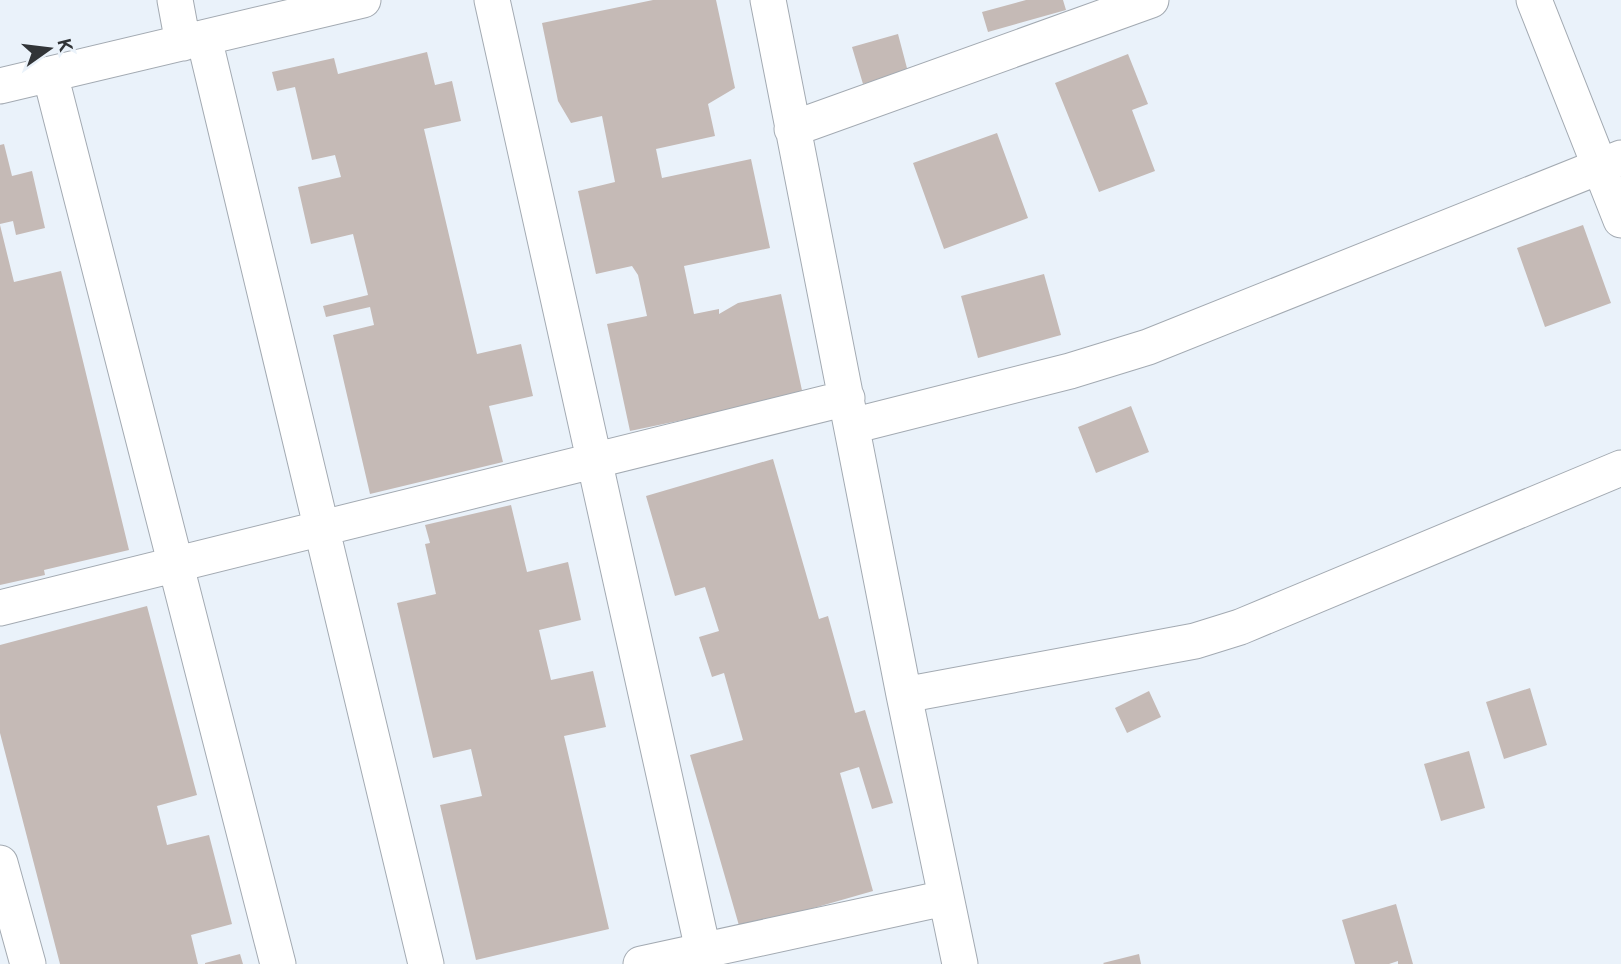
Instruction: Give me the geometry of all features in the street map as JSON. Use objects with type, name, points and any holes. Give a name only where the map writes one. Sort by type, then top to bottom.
[{"type":"street","points":[[175,0],[212,28],[321,527],[426,964]]},
{"type":"street","points":[[0,86],[212,28],[363,0]]},
{"type":"street","points":[[492,0],[703,950]]},
{"type":"street","points":[[768,0],[904,695],[960,964]]},
{"type":"street","points":[[792,128],[1151,0]]},
{"type":"street","points":[[1534,0],[1611,163],[1621,220]]},
{"type":"street","points":[[50,74],[278,964]]},
{"type":"street","points":[[0,608],[594,461],[1070,371],[1148,346],[1611,163]]},
{"type":"street","points":[[904,695],[1195,641],[1240,627],[1621,468]]},
{"type":"street","points":[[0,863],[28,964]]},
{"type":"street","points":[[641,964],[945,898]]},
{"type":"building","points":[[653,0],[716,0],[735,88],[708,104],[715,136],[656,149],[662,178],[751,159],[770,248],[684,266],[694,314],[719,309],[719,314],[738,303],[781,294],[803,395],[630,431],[607,324],[647,316],[638,275],[632,266],[596,274],[578,191],[615,182],[602,116],[571,123],[558,101],[542,23]]},
{"type":"building","points":[[1026,0],[1063,0],[1066,10],[988,32],[982,12]]},
{"type":"building","points":[[898,34],[908,72],[863,84],[852,47]]},
{"type":"building","points":[[427,52],[435,85],[452,81],[461,121],[424,129],[477,354],[521,344],[533,396],[489,406],[503,462],[370,494],[333,335],[374,325],[370,307],[326,317],[323,306],[368,295],[353,234],[311,244],[298,187],[341,177],[335,155],[312,160],[295,87],[277,91],[272,72],[334,58],[338,74]]},
{"type":"building","points":[[1128,54],[1148,104],[1132,110],[1155,171],[1099,192],[1055,83]]},
{"type":"building","points":[[997,133],[1028,218],[944,249],[913,163]]},
{"type":"building","points":[[4,144],[12,176],[32,171],[45,228],[16,235],[13,221],[0,224],[0,145]]},
{"type":"building","points":[[0,225],[14,282],[61,271],[129,550],[44,570],[45,575],[0,585]]},
{"type":"building","points":[[1583,225],[1611,303],[1545,327],[1517,248]]},
{"type":"building","points":[[1044,274],[1061,335],[978,358],[961,296]]},
{"type":"building","points":[[1131,406],[1149,452],[1096,473],[1078,427]]},
{"type":"building","points":[[773,459],[819,619],[828,616],[855,713],[865,710],[893,803],[872,809],[859,767],[840,773],[873,891],[740,929],[690,755],[743,740],[724,673],[712,677],[699,637],[719,631],[705,587],[675,596],[646,496]]},
{"type":"building","points":[[511,505],[527,572],[568,562],[581,620],[539,630],[551,680],[593,671],[606,727],[564,736],[609,929],[476,960],[440,805],[482,796],[471,749],[433,758],[397,603],[436,594],[425,544],[430,543],[425,525]]},
{"type":"building","points":[[147,606],[197,795],[157,806],[167,845],[209,835],[232,924],[191,935],[198,964],[60,964],[0,733],[0,645]]},
{"type":"building","points":[[1530,688],[1547,745],[1504,759],[1486,702]]},
{"type":"building","points":[[1149,691],[1161,717],[1127,733],[1115,708]]},
{"type":"building","points":[[1469,751],[1485,808],[1441,821],[1424,764]]},
{"type":"building","points":[[1396,904],[1413,964],[1398,964],[1398,961],[1389,964],[1355,964],[1342,920]]},
{"type":"building","points":[[240,954],[243,964],[205,964],[205,963]]},
{"type":"building","points":[[1139,954],[1141,964],[1103,963]]}]
